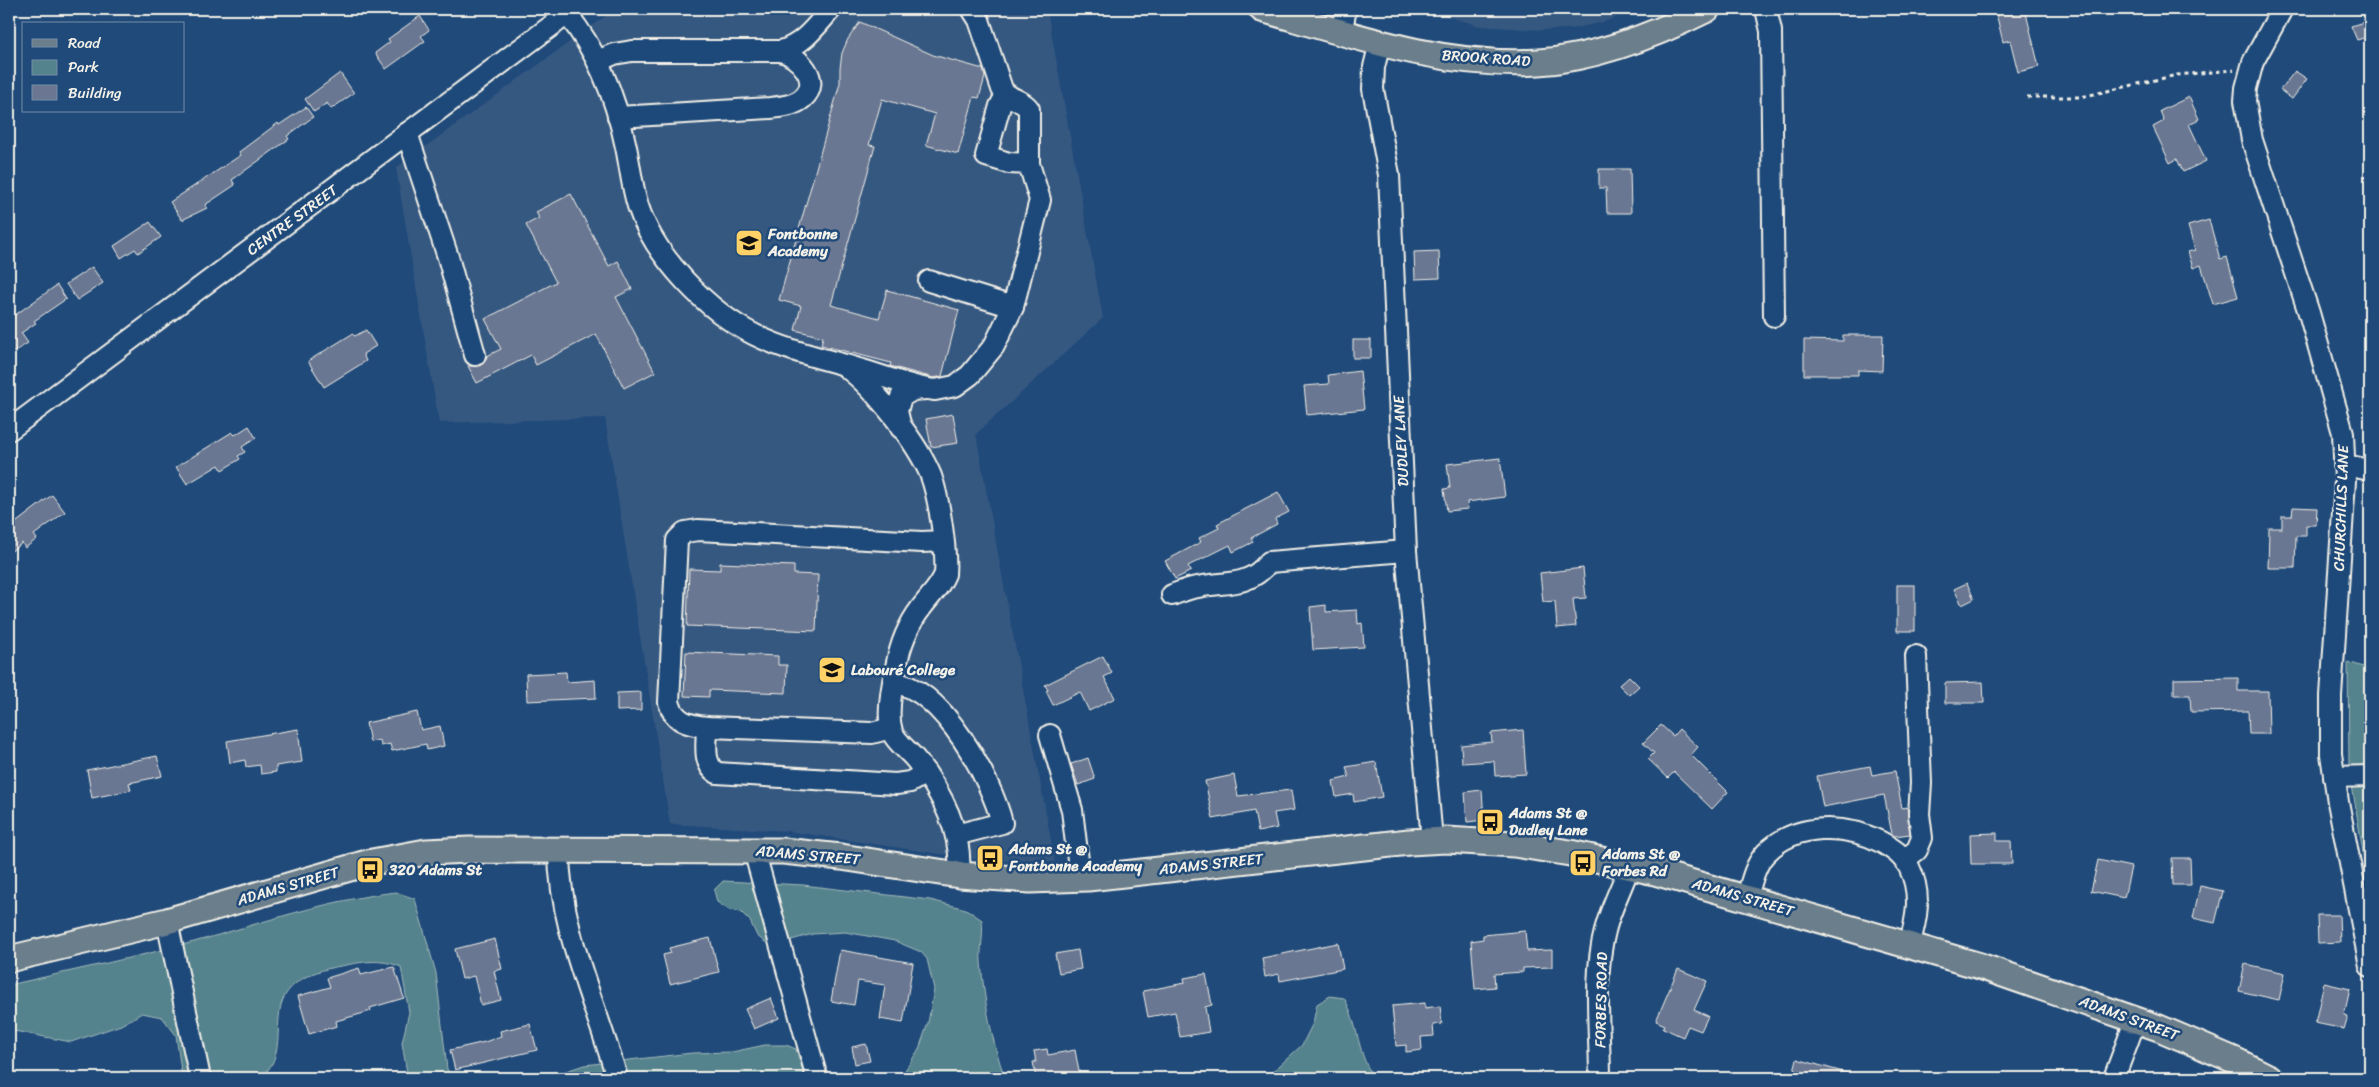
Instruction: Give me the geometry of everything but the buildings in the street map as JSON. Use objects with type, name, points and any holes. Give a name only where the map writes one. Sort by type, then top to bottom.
[{"type":"main road","name":"BROOK ROAD","points":[[1262,9],[1380,43],[1461,58],[1503,62],[1540,62],[1565,59],[1610,48],[1663,29],[1707,9]]},
{"type":"main road","name":"ADAMS STREET","points":[[9,959],[167,921],[367,863],[408,855],[469,850],[754,850],[841,857],[959,875],[1012,880],[1080,878],[1432,840],[1514,844],[1629,866],[1747,898],[1980,966],[2136,1019],[2209,1048],[2270,1078]]},
{"type":"street","points":[[598,61],[614,54],[632,52],[781,50],[796,46],[803,41],[831,9]]},
{"type":"street","points":[[901,428],[897,411],[901,397],[913,390],[945,389],[963,382],[994,346],[1013,307],[1040,200],[1029,164],[1029,109],[1022,102],[1006,95],[999,81],[995,62],[979,20],[972,9]]},
{"type":"street","points":[[1341,33],[1346,9]]},
{"type":"street","points":[[1766,9],[1771,31],[1774,316]]},
{"type":"street","name":"CHURCHILLS LANE","points":[[2282,9],[2257,54],[2249,74],[2244,100],[2248,125],[2309,313],[2339,416],[2345,465],[2330,710],[2334,777],[2370,966]]},
{"type":"street","points":[[570,11],[598,61],[618,117],[637,203],[646,227],[664,256],[681,275],[706,301],[743,329],[770,342],[926,389]]},
{"type":"street","name":"CENTRE STREET","points":[[9,430],[570,11]]},
{"type":"street","name":"DUDLEY LANE","points":[[1380,43],[1374,67],[1373,89],[1389,175],[1406,551],[1432,840]]},
{"type":"street","points":[[618,117],[770,108],[790,105],[804,97],[808,91],[809,77],[802,62],[781,50]]},
{"type":"street","points":[[1006,95],[1000,106],[986,156],[1009,164],[1029,164]]},
{"type":"street","points":[[407,133],[448,257],[475,355]]},
{"type":"street","points":[[928,281],[1013,307]]},
{"type":"street","points":[[839,363],[867,385],[901,428],[920,455],[931,476],[937,499],[943,541],[945,574],[942,582],[920,609],[905,637],[894,683],[890,728],[926,773],[946,810],[956,835],[960,856],[959,875]]},
{"type":"street","points":[[2345,465],[2370,470]]},
{"type":"street","points":[[890,728],[872,733],[707,726],[686,724],[679,720],[674,715],[669,702],[675,548],[680,535],[698,530],[922,542],[943,541]]},
{"type":"street","points":[[1172,595],[1198,587],[1244,581],[1254,577],[1269,562],[1406,551]]},
{"type":"street","points":[[1904,860],[1917,850],[1922,838],[1919,814],[1921,783],[1916,656]]},
{"type":"street","points":[[894,683],[918,692],[948,721],[975,758],[993,794],[1002,823],[956,835]]},
{"type":"street","points":[[707,726],[707,759],[712,770],[717,773],[896,784],[910,782],[926,773]]},
{"type":"street","points":[[1050,735],[1072,810],[1080,878]]},
{"type":"street","points":[[2334,777],[2370,776]]},
{"type":"street","points":[[1747,898],[1753,874],[1766,853],[1786,838],[1808,831],[1836,829],[1866,834],[1893,848],[1904,860],[1913,878],[1917,899],[1917,917],[1909,945]]},
{"type":"street","points":[[559,850],[559,877],[564,906],[593,1009],[617,1078]]},
{"type":"street","points":[[754,850],[817,1078]]},
{"type":"street","name":"FORBES ROAD","points":[[1600,1078],[1600,961],[1604,932],[1629,866]]},
{"type":"street","points":[[167,921],[200,1078]]},
{"type":"street","points":[[2114,1078],[2136,1019]]},
{"type":"path","points":[[2028,97],[2081,97],[2193,72],[2231,70],[2249,74]]},
{"type":"shaded area","name":"Fontbonne Academy","points":[[615,9],[1047,9],[1103,318],[976,434],[1055,862],[981,860],[787,831],[670,824],[605,418],[439,423],[396,168]]},
{"type":"shaded area","points":[[1422,9],[1641,9],[1603,22],[1572,29],[1541,30],[1480,26]]},
{"type":"green space","points":[[2348,662],[2370,669],[2370,895],[2349,767]]},
{"type":"green space","points":[[723,881],[803,885],[930,900],[966,909],[982,920],[981,957],[984,991],[992,1035],[1005,1078],[900,1078],[919,1049],[928,1023],[934,989],[927,959],[921,952],[895,941],[845,932],[813,934],[777,944],[765,942],[757,936],[750,921],[741,912],[729,910],[717,902],[714,890]]},
{"type":"green space","points":[[396,892],[415,899],[436,973],[447,1069],[453,1078],[405,1078],[407,1073],[402,1043],[409,1012],[401,967],[386,962],[356,963],[321,970],[294,984],[283,1000],[279,1016],[276,1053],[272,1064],[262,1078],[182,1078],[176,1035],[162,1017],[142,1013],[121,1025],[71,1042],[9,1030],[9,985],[171,948],[319,906]]},
{"type":"green space","points":[[1330,996],[1344,998],[1349,1007],[1361,1051],[1369,1070],[1375,1078],[1266,1078],[1302,1045],[1313,1023],[1317,1004]]},
{"type":"green space","points":[[765,1045],[786,1045],[796,1049],[805,1078],[545,1078],[584,1065],[692,1053],[732,1052]]},
{"type":"place","name":"Fontbonne Academy","points":[[749,243]]},
{"type":"place","name":"Labouré College","points":[[832,670]]},
{"type":"place","name":"Adams St @ Dudley Lane","points":[[1490,822]]},
{"type":"place","name":"Adams St @ Fontbonne Academy","points":[[990,858]]},
{"type":"place","name":"Adams St @ Forbes Rd","points":[[1583,863]]},
{"type":"place","name":"320 Adams St","points":[[370,870]]}]
